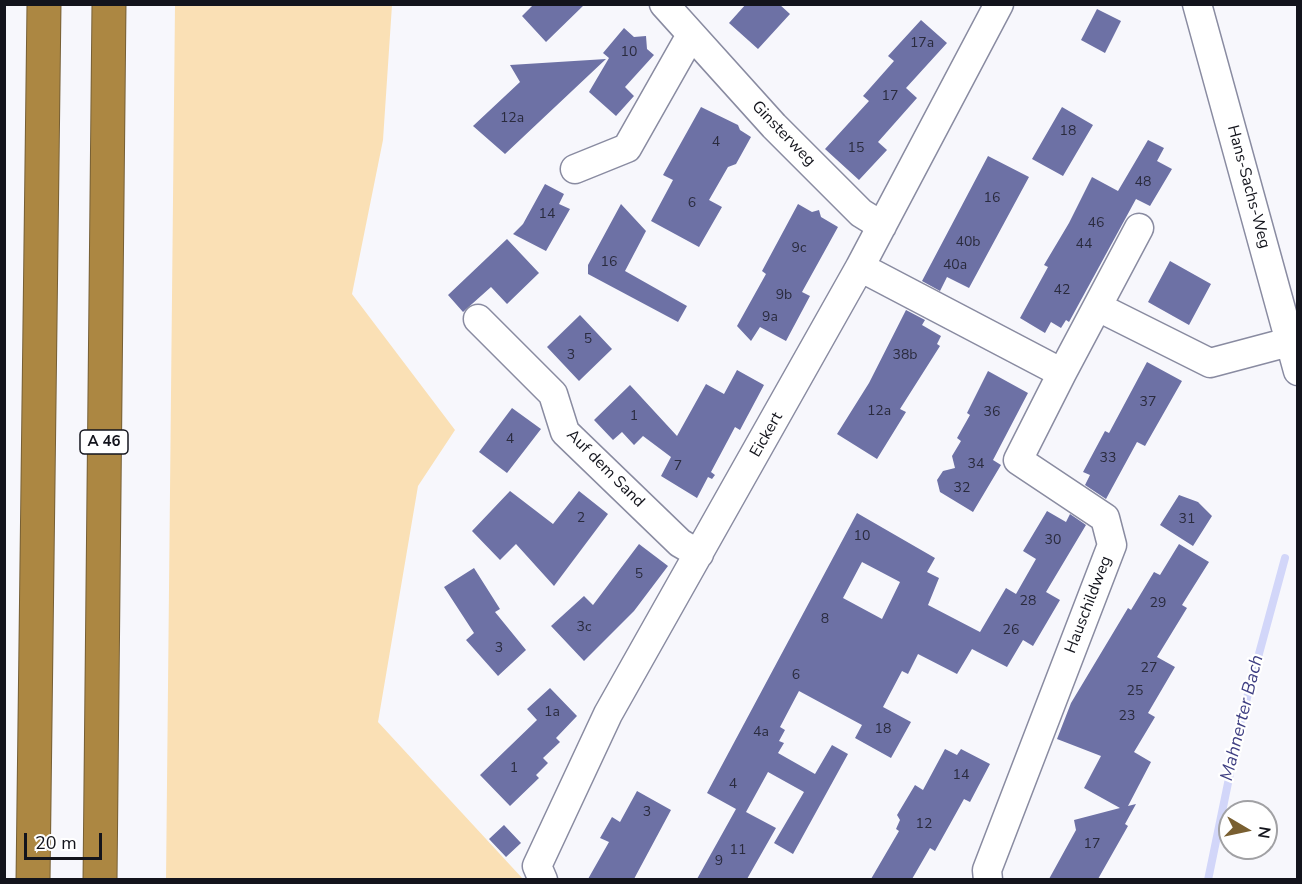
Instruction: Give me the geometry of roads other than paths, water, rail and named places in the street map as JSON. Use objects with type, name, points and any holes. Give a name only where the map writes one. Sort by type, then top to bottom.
[{"type":"highway","points":[[33,879],[45,4]]},
{"type":"highway","name":"A 46","points":[[100,879],[109,4]]},
{"type":"street","name":"Ginsterweg","points":[[664,4],[774,126],[853,206],[882,226]]},
{"type":"street","name":"Eickert","points":[[540,873],[608,714],[860,267],[999,4]]},
{"type":"street","name":"Hans-Sachs-Weg","points":[[1197,4],[1298,370]]},
{"type":"street","points":[[575,169],[627,148],[692,35]]},
{"type":"street","name":"Hauschildweg","points":[[988,879],[987,870],[1112,545],[1105,518],[1018,460],[1139,228]]},
{"type":"street","points":[[860,267],[1062,373]]},
{"type":"street","points":[[1098,307],[1210,363],[1289,342]]},
{"type":"street","name":"Auf dem Sand","points":[[478,319],[553,394],[565,432],[680,543],[699,554]]},
{"type":"waterway","name":"Mahnerter Bach","points":[[1208,880],[1241,720],[1285,558]]}]
